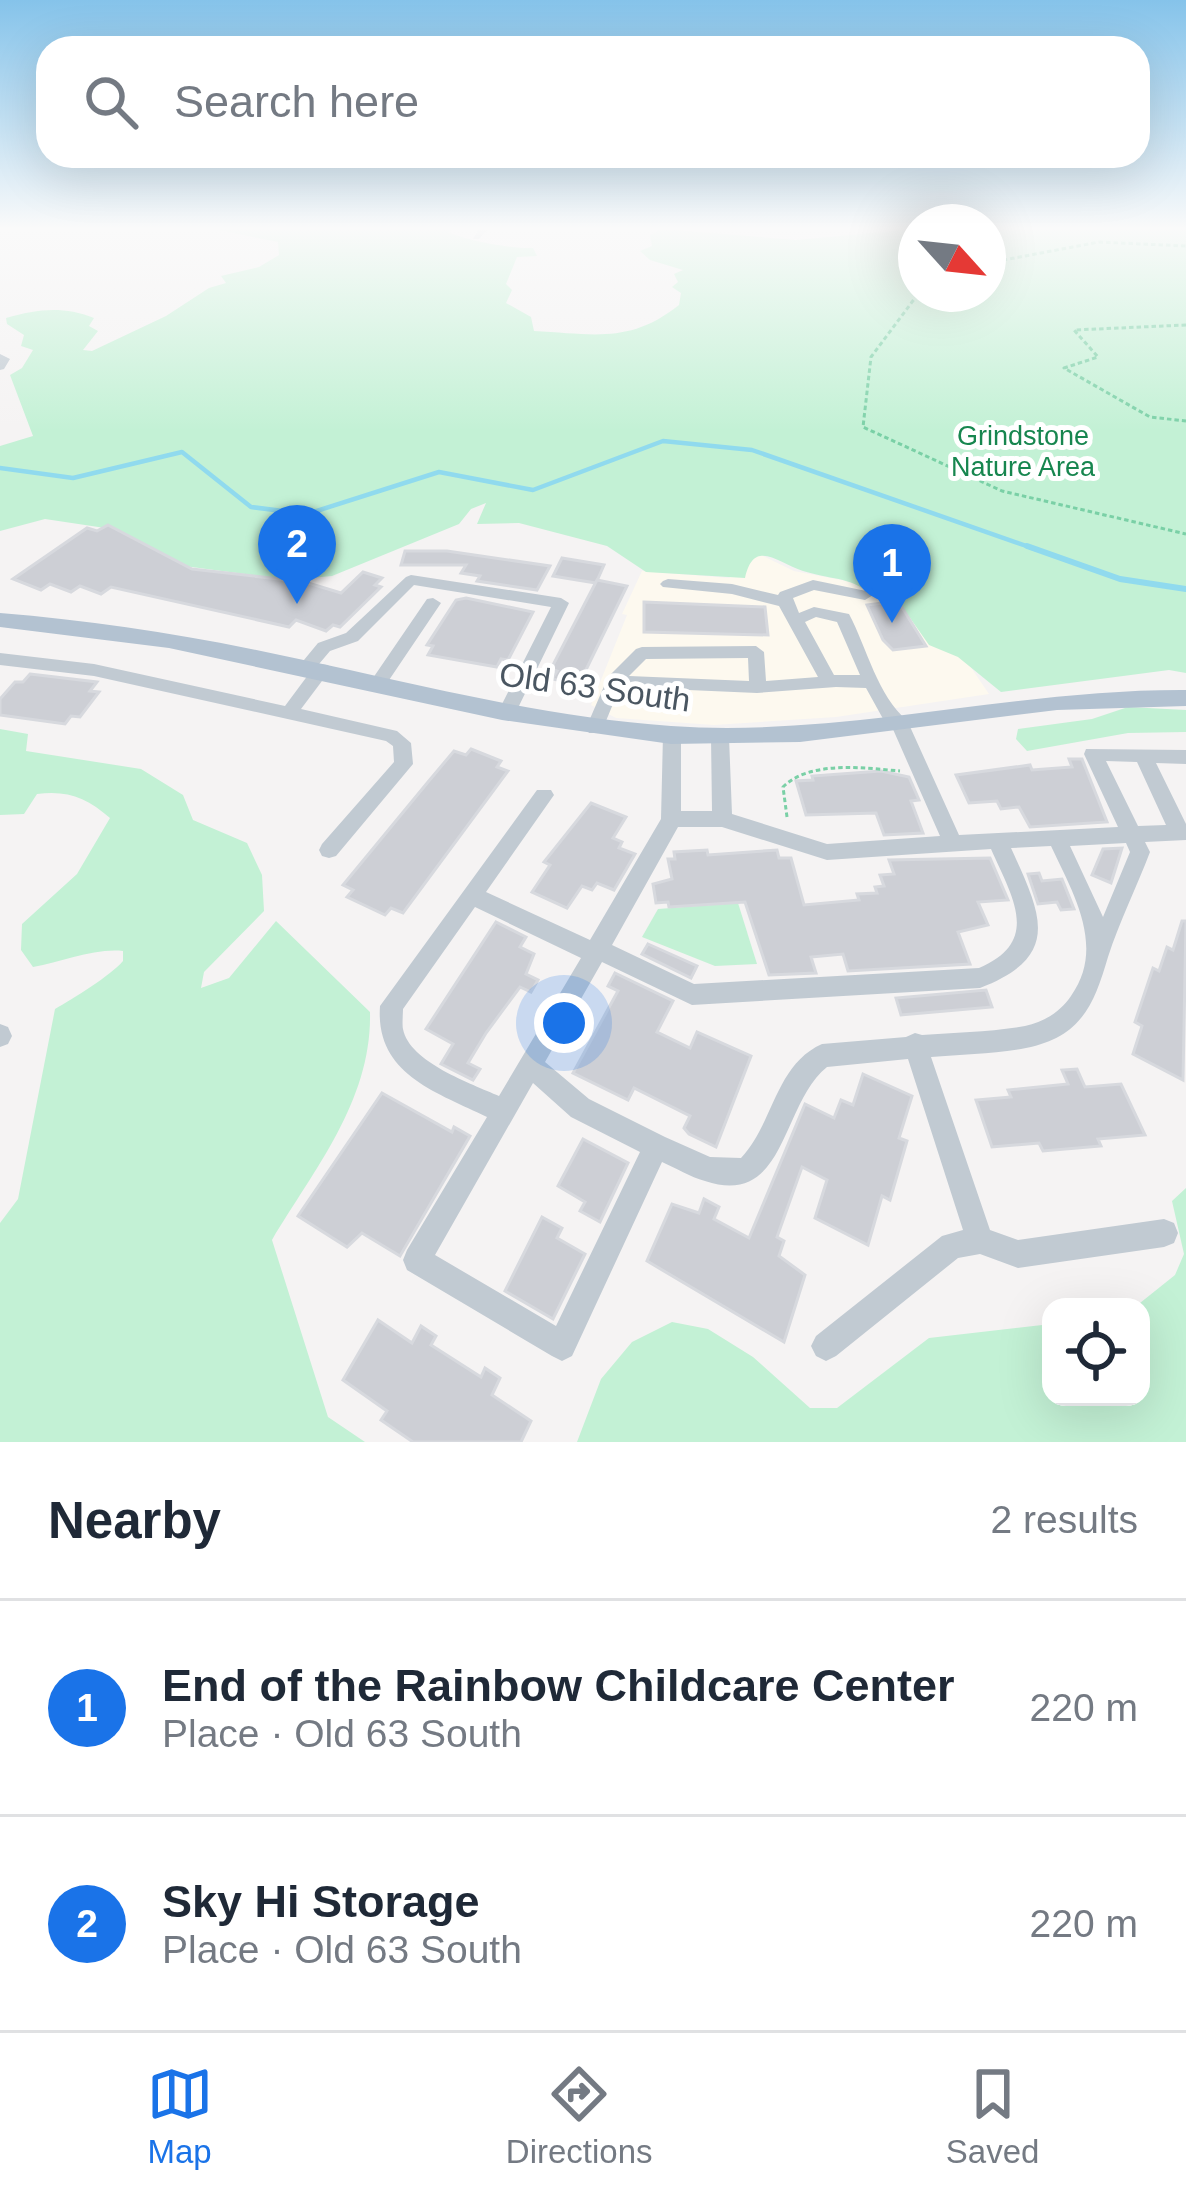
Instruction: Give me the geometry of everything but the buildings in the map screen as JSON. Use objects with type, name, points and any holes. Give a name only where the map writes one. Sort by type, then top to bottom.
[{"type":"main road","name":"Old 63 South","points":[[0,620],[105,628],[595,728],[672,735],[788,734],[1078,696],[1186,698]]},
{"type":"lane","points":[[0,358],[4,359],[0,367]]},
{"type":"lane","points":[[289,713],[324,646],[352,637],[411,580],[561,603],[508,710]]},
{"type":"lane","points":[[668,584],[720,587],[785,602]]},
{"type":"lane","points":[[828,679],[785,602],[786,595],[813,585],[865,596]]},
{"type":"lane","points":[[379,682],[434,603]]},
{"type":"lane","points":[[796,620],[814,612],[843,618],[953,844]]},
{"type":"lane","points":[[595,728],[614,681],[642,652],[756,652],[758,687]]},
{"type":"lane","points":[[0,659],[94,670],[402,742],[404,764],[329,850]]},
{"type":"lane","points":[[614,681],[758,687],[828,679],[872,683]]},
{"type":"lane","points":[[656,1146],[562,1346],[417,1260],[671,819],[672,735]]},
{"type":"lane","points":[[720,737],[722,819]]},
{"type":"lane","points":[[531,1065],[580,1108],[656,1146],[709,1170],[747,1171],[765,1155],[801,1069],[822,1056],[1025,1037],[1057,1029],[1076,1012],[1096,974],[1140,852],[1093,754],[1186,757]]},
{"type":"lane","points":[[671,819],[722,819],[827,852],[1182,832],[1143,755]]},
{"type":"lane","points":[[502,1112],[403,1058],[387,1025],[392,1006],[544,795]]},
{"type":"lane","points":[[1056,836],[1102,948]]},
{"type":"lane","points":[[471,895],[692,994],[980,978],[1012,963],[1029,935],[1024,901],[997,841]]},
{"type":"lane","points":[[915,1044],[980,1240]]},
{"type":"lane","points":[[826,1346],[952,1246],[980,1240],[1018,1254],[1164,1234]]},
{"type":"path","points":[[905,312],[871,357],[863,427],[1002,491],[1186,534]]},
{"type":"path","points":[[1186,325],[1074,330],[1098,357],[1064,368],[1150,417],[1186,421]]},
{"type":"path","points":[[788,817],[783,787],[796,774],[919,767]]},
{"type":"shaded area","points":[[757,553],[794,571],[857,583],[879,601],[921,594],[989,694],[836,717],[714,725],[616,718],[591,705],[642,571],[729,578]]},
{"type":"green space","name":"Grindstone Nature Area","points":[[196,296],[509,296],[506,303],[531,317],[534,331],[611,334],[661,317],[679,305],[680,296],[898,296],[898,312],[1006,312],[1006,296],[1186,296],[1186,673],[1169,670],[1001,692],[958,657],[929,645],[896,598],[881,601],[851,583],[761,556],[754,559],[745,578],[646,572],[607,546],[519,523],[477,524],[486,503],[471,509],[459,524],[332,576],[290,580],[184,566],[105,528],[45,519],[0,531],[0,446],[33,436],[10,375],[22,368],[33,350],[21,346],[24,335],[7,324],[6,318],[50,310],[94,318],[89,326],[98,331],[83,350],[92,351]]},
{"type":"green space","points":[[1128,707],[1186,710],[1186,732],[1128,733],[1027,751],[1016,739],[1018,729],[1092,719]]},
{"type":"green space","points":[[0,729],[28,734],[26,751],[141,769],[183,795],[193,820],[247,843],[262,875],[264,911],[204,972],[201,988],[229,978],[276,921],[370,1012],[362,1075],[351,1104],[272,1240],[328,1417],[365,1442],[0,1442],[0,1223],[18,1199],[55,1009],[117,967],[123,951],[89,953],[33,967],[21,950],[22,924],[77,874],[110,818],[85,801],[58,793],[37,794],[24,814],[0,815]]},
{"type":"green space","points":[[738,903],[757,964],[715,966],[642,937],[658,909]]},
{"type":"green space","points":[[1186,1188],[1186,1442],[577,1442],[601,1379],[632,1342],[672,1322],[708,1329],[753,1357],[810,1408],[837,1408],[929,1338],[1042,1325],[1042,1406],[1150,1406],[1150,1298],[1146,1298],[1175,1275],[1184,1254],[1172,1201]]},
{"type":"waterway","points":[[0,468],[73,478],[182,452],[251,507],[307,514],[439,472],[533,490],[663,441],[752,450],[1035,549]]},
{"type":"waterway","points":[[1027,546],[1120,579],[1186,589]]},
{"type":"place","name":"Sky Hi Storage","points":[[297,604]]},
{"type":"place","name":"End of the Rainbow Childcare Center","points":[[892,623]]}]
